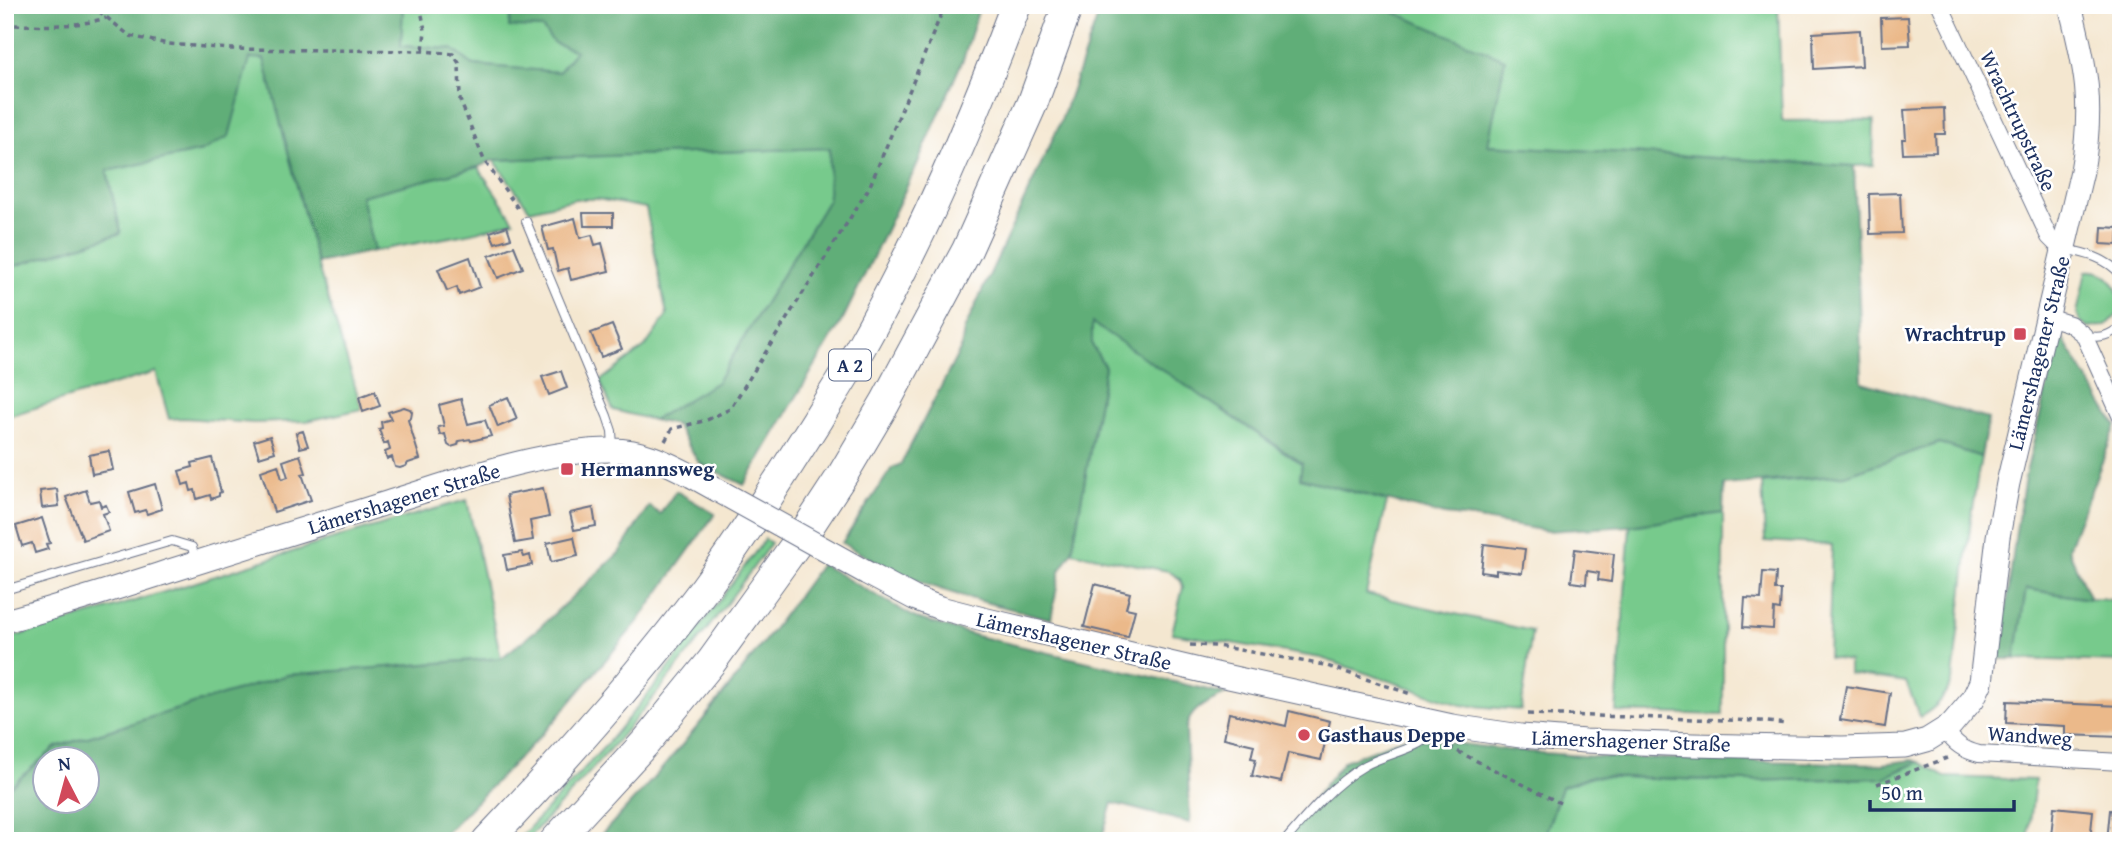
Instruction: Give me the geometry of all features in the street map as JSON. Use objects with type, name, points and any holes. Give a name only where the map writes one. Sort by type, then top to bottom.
[{"type":"highway","name":"A 2","points":[[487,841],[623,691],[705,588],[778,482],[858,353],[930,212],[980,101],[1016,5]]},
{"type":"highway","name":"A 2","points":[[555,841],[646,742],[712,661],[805,532],[843,474],[885,403],[967,250],[1033,102],[1068,5]]},
{"type":"main road","name":"Lämershagener Straße","points":[[5,621],[485,473],[587,451],[614,456],[636,452],[656,458],[692,476],[914,598],[972,616],[1220,675],[1434,730],[1585,741],[1842,748],[1905,746],[1927,740],[1952,738],[1958,718],[1981,682],[1998,537],[2008,484],[2082,171],[2089,119],[2085,68],[2070,5]]},
{"type":"street","name":"Wrachtrupstraße","points":[[1940,5],[2049,237],[2058,246],[2065,248]]},
{"type":"street","points":[[2048,317],[2070,324],[2084,335],[2121,416]]},
{"type":"street","name":"Wandweg","points":[[1952,738],[1972,752],[1996,757],[2121,762]]},
{"type":"lane","points":[[526,221],[607,416],[612,430],[614,456]]},
{"type":"lane","points":[[2065,248],[2098,258],[2121,275]]},
{"type":"lane","points":[[2084,335],[2106,337],[2121,326]]},
{"type":"lane","points":[[5,590],[172,541],[192,547],[196,563]]},
{"type":"lane","points":[[1285,841],[1347,777],[1434,730]]},
{"type":"path","points":[[91,5],[130,36],[168,44],[267,50],[423,51],[453,54],[458,63],[460,100],[484,160],[526,221]]},
{"type":"path","points":[[420,5],[425,30],[423,51]]},
{"type":"path","points":[[656,458],[672,429],[707,420],[730,409],[869,188],[935,33],[944,5]]},
{"type":"path","points":[[5,25],[63,26],[106,18]]},
{"type":"path","points":[[1181,646],[1217,646],[1324,665],[1422,698]]},
{"type":"path","points":[[1524,714],[1760,721],[1795,726]]},
{"type":"path","points":[[1434,730],[1560,803]]},
{"type":"path","points":[[1877,784],[1944,759],[1952,738]]},
{"type":"green space","points":[[5,5],[403,5],[401,46],[452,49],[473,65],[559,72],[576,51],[554,43],[542,28],[509,27],[511,11],[485,5],[980,5],[964,57],[916,167],[844,317],[744,485],[699,463],[676,425],[653,420],[717,382],[828,200],[830,148],[494,160],[478,167],[361,196],[374,251],[317,263],[264,59],[250,58],[229,136],[202,151],[107,171],[121,233],[5,269]]},
{"type":"green space","points":[[403,5],[485,5],[511,11],[509,26],[542,28],[554,43],[577,51],[559,72],[473,65],[452,49],[401,46]]},
{"type":"green space","points":[[1102,5],[1377,5],[1505,59],[1488,145],[1854,166],[1862,382],[1988,419],[1981,457],[1939,443],[1845,475],[1724,485],[1723,513],[1630,526],[1547,531],[1444,515],[1300,478],[1302,463],[1092,323],[1092,345],[1105,367],[1072,552],[1060,571],[1051,619],[948,592],[877,563],[842,543],[892,468],[901,464],[961,348],[964,330],[1060,123]]},
{"type":"green space","points":[[1377,5],[1778,5],[1782,121],[1874,120],[1873,165],[1488,145]]},
{"type":"green space","points":[[250,58],[264,58],[317,263],[362,409],[307,421],[254,423],[169,419],[156,372],[5,417],[5,269],[121,233],[106,171],[202,151]]},
{"type":"green space","points":[[830,148],[828,200],[717,382],[653,420],[613,410],[600,381],[645,347],[667,315],[646,208],[597,199],[575,199],[530,210],[494,160]]},
{"type":"green space","points":[[478,167],[514,221],[472,233],[374,251],[360,196]]},
{"type":"green space","points":[[2086,271],[2103,274],[2114,284],[2117,291],[2118,314],[2106,326],[2088,327],[2080,321],[2077,314]]},
{"type":"green space","points":[[1092,322],[1302,464],[1300,478],[1387,501],[1366,594],[1532,631],[1521,710],[1461,705],[1321,658],[1172,633],[1183,587],[1180,579],[1168,571],[1072,552],[1105,367],[1092,345]]},
{"type":"green space","points":[[2063,339],[2116,426],[2068,549],[2090,599],[2026,589],[2015,659],[2000,659],[2025,477],[2056,349]]},
{"type":"green space","points":[[1940,443],[1981,457],[1972,509],[1953,678],[1941,700],[1920,717],[1906,682],[1849,674],[1849,661],[1828,658],[1832,545],[1765,541],[1762,483],[1845,475]]},
{"type":"green space","points":[[676,491],[715,514],[637,623],[550,726],[438,841],[5,841],[5,791],[32,768],[32,814],[102,814],[102,744],[66,744],[287,675],[501,658],[539,628],[619,553],[649,506],[660,514]]},
{"type":"green space","points":[[467,500],[501,658],[287,675],[66,744],[32,744],[32,768],[5,791],[5,639]]},
{"type":"green space","points":[[1723,513],[1723,715],[1616,712],[1630,526]]},
{"type":"green space","points":[[765,539],[771,543],[654,697],[559,806],[525,841],[517,841],[605,746],[663,676]]},
{"type":"green space","points":[[821,564],[916,618],[977,636],[1226,694],[1196,711],[1186,729],[1190,823],[1112,803],[1101,841],[595,841],[656,776],[713,707]]},
{"type":"green space","points":[[2026,589],[2090,599],[2121,600],[2121,662],[2015,659]]},
{"type":"green space","points":[[1406,737],[1516,751],[1597,757],[1883,764],[1912,760],[1919,762],[1883,778],[1740,781],[1592,776],[1561,787],[1543,841],[1280,841],[1344,761]]},
{"type":"green space","points":[[1919,762],[1945,777],[2035,780],[2028,841],[1543,841],[1562,787],[1592,776],[1740,781],[1883,778]]},
{"type":"building","points":[[1908,17],[1910,45],[1882,46],[1881,18]]},
{"type":"building","points":[[1860,30],[1862,66],[1814,69],[1813,33]]},
{"type":"building","points":[[2117,88],[2121,88],[2121,160],[2113,160]]},
{"type":"building","points":[[1944,108],[1945,134],[1935,134],[1936,152],[1903,153],[1902,139],[1906,139],[1904,110]]},
{"type":"building","points":[[1900,193],[1902,233],[1870,234],[1869,194]]},
{"type":"building","points":[[583,213],[613,213],[613,226],[584,226]]},
{"type":"building","points":[[575,218],[580,238],[592,235],[595,245],[602,243],[609,271],[571,280],[568,268],[558,271],[553,249],[548,250],[542,227]]},
{"type":"building","points":[[507,226],[511,238],[495,243],[490,232]]},
{"type":"building","points":[[2102,227],[2119,228],[2118,245],[2101,244]]},
{"type":"building","points":[[514,246],[523,268],[498,278],[489,256]]},
{"type":"building","points":[[470,257],[480,287],[459,295],[457,287],[447,291],[438,269]]},
{"type":"building","points":[[612,325],[622,349],[601,357],[591,333]]},
{"type":"building","points":[[561,371],[567,388],[549,395],[542,377]]},
{"type":"building","points":[[375,391],[380,406],[363,412],[359,397]]},
{"type":"building","points":[[508,397],[517,419],[498,427],[489,405]]},
{"type":"building","points":[[461,399],[468,424],[485,420],[491,436],[459,441],[458,445],[451,447],[445,434],[440,435],[438,427],[444,426],[439,405]]},
{"type":"building","points":[[404,407],[412,412],[408,420],[420,459],[400,468],[395,467],[392,457],[387,459],[385,452],[390,450],[388,442],[384,444],[379,429],[382,428],[381,422],[391,419],[388,412]]},
{"type":"building","points":[[303,431],[308,446],[300,448],[296,433]]},
{"type":"building","points":[[270,436],[275,452],[259,457],[254,441]]},
{"type":"building","points":[[109,451],[113,470],[92,474],[89,455]]},
{"type":"building","points":[[300,455],[306,473],[302,474],[311,500],[274,512],[261,471],[278,465],[282,479],[288,477],[283,461]]},
{"type":"building","points":[[212,458],[221,492],[219,496],[211,499],[210,495],[197,499],[195,490],[191,491],[189,483],[183,485],[179,471],[193,467],[192,463]]},
{"type":"building","points":[[155,484],[162,509],[147,514],[145,510],[135,513],[129,492]]},
{"type":"building","points":[[543,488],[549,517],[530,521],[533,540],[515,543],[506,495]]},
{"type":"building","points":[[57,489],[59,506],[42,508],[40,491]]},
{"type":"building","points":[[86,490],[90,502],[99,500],[101,507],[106,505],[109,512],[103,514],[109,531],[83,540],[66,497]]},
{"type":"building","points":[[593,508],[596,526],[574,530],[570,513]]},
{"type":"building","points":[[42,518],[50,543],[46,544],[48,549],[35,553],[32,543],[22,546],[16,526]]},
{"type":"building","points":[[574,537],[578,556],[551,562],[547,543]]},
{"type":"building","points":[[1484,544],[1525,549],[1522,573],[1496,570],[1496,574],[1481,572]]},
{"type":"building","points":[[1575,549],[1614,554],[1611,582],[1598,580],[1599,573],[1587,571],[1586,584],[1571,582]]},
{"type":"building","points":[[522,552],[524,557],[530,555],[532,565],[507,570],[504,555]]},
{"type":"building","points":[[1763,572],[1776,573],[1775,590],[1781,590],[1780,610],[1774,609],[1773,629],[1743,627],[1745,598],[1761,599]]},
{"type":"building","points":[[1095,584],[1130,593],[1126,608],[1135,610],[1128,637],[1084,627]]},
{"type":"building","points":[[1846,686],[1890,693],[1885,727],[1840,720]]},
{"type":"building","points":[[2007,701],[2121,706],[2121,737],[2065,735],[2065,726],[2006,723]]},
{"type":"building","points":[[1289,711],[1330,721],[1321,760],[1288,753],[1281,782],[1252,776],[1256,759],[1251,758],[1254,745],[1224,738],[1229,713],[1286,726]]},
{"type":"building","points":[[2054,807],[2093,811],[2090,841],[2072,841],[2073,838],[2051,836]]},
{"type":"building","points":[[2110,810],[2121,811],[2121,841],[2107,841]]},
{"type":"place","name":"Wrachtrup","points":[[2020,334]]},
{"type":"place","name":"Hermannsweg","points":[[567,469]]},
{"type":"place","name":"Gasthaus Deppe","points":[[1304,735]]}]
